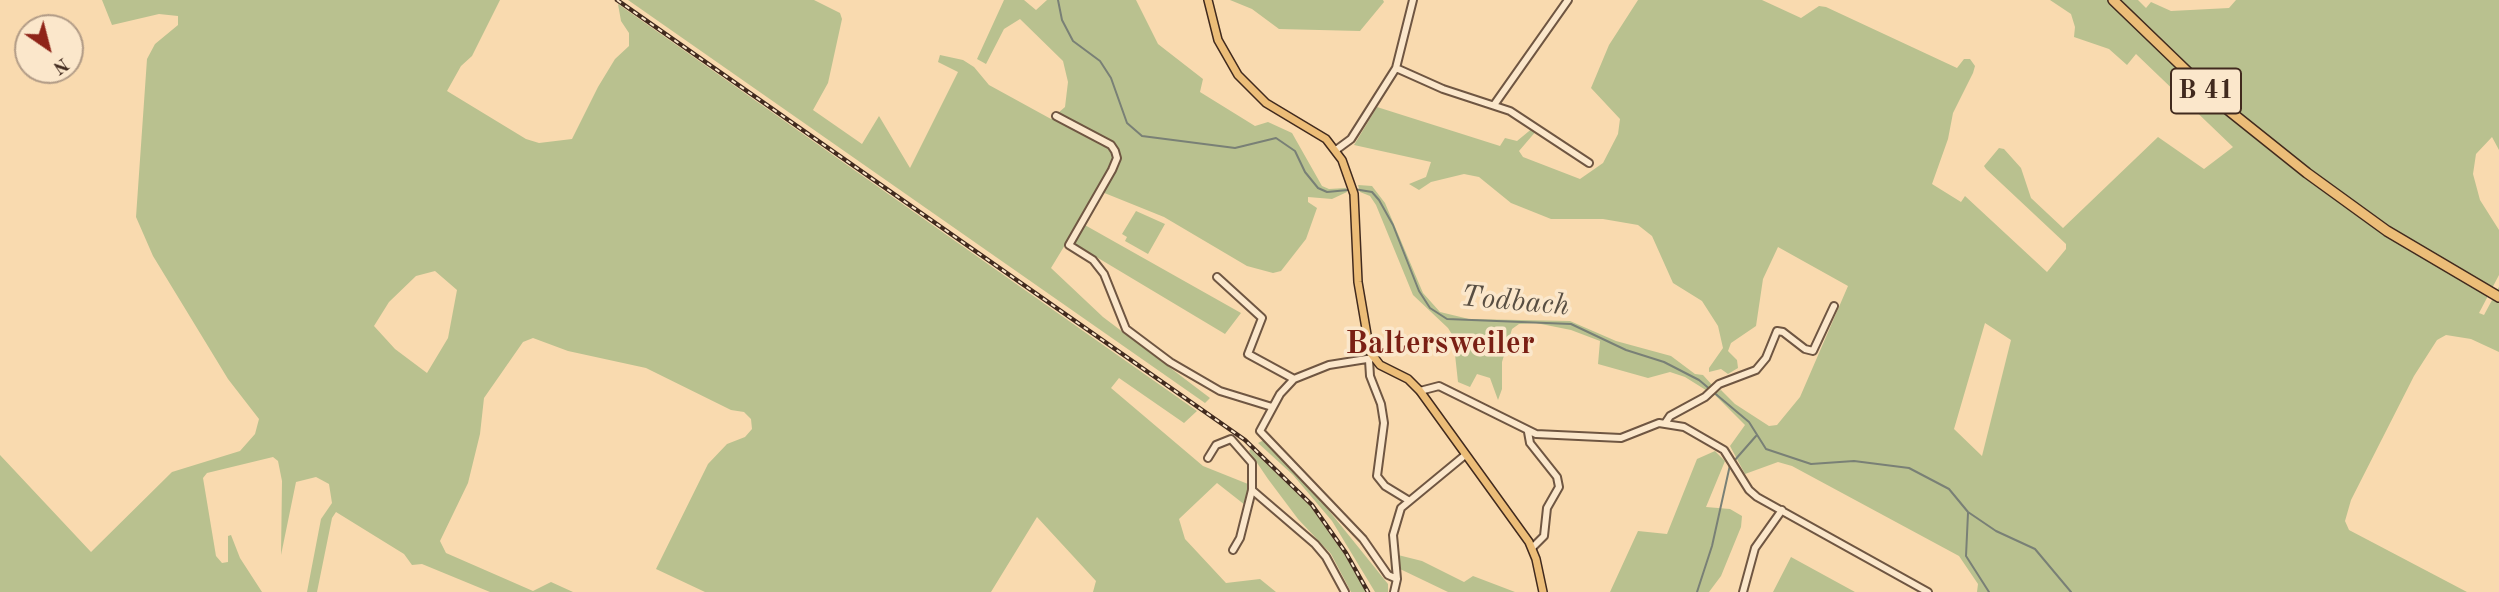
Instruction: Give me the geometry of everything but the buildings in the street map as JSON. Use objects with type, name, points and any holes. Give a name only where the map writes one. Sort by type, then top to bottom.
[{"type":"highway","name":"B 41","points":[[2113,0],[2222,105],[2307,173],[2387,231],[2499,297]]},
{"type":"main road","points":[[1208,0],[1218,40],[1244,82],[1266,103],[1326,139],[1336,150],[1352,183],[1354,194],[1359,282],[1371,359],[1408,379],[1420,391],[1532,548],[1544,592]]},
{"type":"street","points":[[1336,150],[1351,139],[1396,68],[1413,0]]},
{"type":"street","points":[[1494,105],[1568,0]]},
{"type":"street","points":[[1396,68],[1443,89],[1494,105],[1533,123],[1589,163]]},
{"type":"street","points":[[1056,116],[1111,145],[1115,151],[1117,158],[1112,170],[1069,245],[1093,260],[1104,274],[1126,329],[1170,362],[1220,391],[1272,407]]},
{"type":"street","points":[[1217,276],[1258,310],[1262,318],[1248,354],[1294,379]]},
{"type":"street","points":[[1420,391],[1439,386],[1465,396],[1528,432],[1628,438],[1666,422],[1670,416],[1710,394],[1716,387],[1756,370],[1766,358],[1777,331],[1813,351],[1821,341],[1834,306]]},
{"type":"street","points":[[1397,579],[1388,575],[1363,539],[1260,431],[1272,407],[1294,379],[1329,365],[1371,359],[1370,376],[1381,404],[1384,423],[1377,476],[1381,483],[1408,500]]},
{"type":"street","points":[[1666,422],[1697,433],[1731,457],[1749,491],[1928,592]]},
{"type":"street","points":[[1528,432],[1530,443],[1557,477],[1559,487],[1547,508],[1544,537],[1532,548]]},
{"type":"street","points":[[1208,457],[1216,445],[1234,441],[1252,463],[1252,489],[1240,538],[1233,550]]},
{"type":"street","points":[[1394,592],[1397,579],[1393,535],[1396,520],[1408,500],[1464,456]]},
{"type":"street","points":[[1252,489],[1326,556],[1345,592]]},
{"type":"street","points":[[1743,592],[1755,548],[1782,510]]},
{"type":"green space","points":[[102,0],[500,0],[472,56],[461,66],[447,91],[526,139],[539,143],[572,139],[615,59],[629,46],[629,33],[621,21],[618,4],[1197,411],[1184,423],[1119,378],[1111,388],[1203,466],[1248,484],[1245,505],[1217,483],[1179,519],[1185,539],[1226,583],[1260,579],[1276,592],[1093,592],[1096,581],[1037,517],[991,592],[705,592],[656,569],[708,464],[727,444],[745,437],[752,429],[751,419],[744,412],[731,410],[646,368],[568,351],[533,338],[523,342],[484,398],[480,434],[468,483],[440,541],[446,553],[533,591],[551,582],[573,592],[490,592],[422,564],[412,565],[404,554],[336,512],[332,518],[317,592],[307,592],[321,519],[332,503],[329,484],[316,477],[296,482],[281,555],[282,481],[278,461],[273,457],[207,473],[203,478],[216,556],[222,563],[228,562],[228,536],[231,535],[240,558],[262,592],[0,592],[0,455],[91,552],[172,472],[240,451],[255,434],[259,419],[228,379],[153,256],[136,217],[147,59],[155,44],[178,25],[178,16],[159,14],[112,25]],"holes":[[[435,271],[457,290],[448,338],[427,373],[395,349],[374,326],[389,302],[416,276]]]},
{"type":"green space","points":[[628,0],[814,0],[840,13],[842,19],[828,83],[813,110],[862,144],[879,116],[910,168],[958,72],[938,62],[940,55],[963,60],[974,67],[989,85],[1051,119],[1065,107],[1068,82],[1063,61],[1020,19],[1004,29],[986,64],[977,59],[1004,0],[1024,0],[1036,10],[1047,0],[1136,0],[1158,44],[1203,79],[1200,92],[1255,126],[1268,122],[1292,133],[1322,186],[1329,189],[1346,188],[1347,192],[1332,199],[1308,197],[1308,202],[1317,208],[1306,239],[1281,271],[1273,273],[1247,266],[1164,217],[1102,192],[1083,224],[1241,313],[1225,334],[1068,240],[1051,268],[1103,317],[1210,398],[1205,403]]},
{"type":"green space","points":[[1230,0],[1384,2],[1360,31],[1279,29],[1252,9]]},
{"type":"green space","points":[[1638,0],[1762,0],[1801,18],[1819,6],[1826,7],[1957,68],[1964,59],[1970,59],[1975,66],[1973,73],[1953,113],[1948,139],[1932,184],[1961,202],[1965,196],[2047,272],[2066,249],[2066,244],[1986,169],[1984,166],[1999,148],[2004,149],[2021,168],[2031,198],[2063,228],[2158,137],[2204,169],[2233,147],[2136,54],[2127,65],[2109,49],[2074,37],[2075,27],[2071,14],[2050,0],[2138,0],[2146,8],[2151,2],[2171,11],[2229,8],[2236,0],[2499,0],[2499,150],[2492,137],[2476,154],[2473,174],[2480,200],[2499,230],[2499,275],[2479,313],[2484,315],[2499,287],[2499,352],[2471,339],[2446,335],[2437,340],[2414,376],[2351,500],[2345,521],[2349,530],[2467,592],[1977,592],[1978,584],[1959,556],[1792,466],[1778,462],[1745,474],[1730,446],[1745,425],[1714,394],[1721,390],[1735,404],[1769,426],[1777,425],[1800,397],[1848,286],[1778,247],[1763,279],[1756,326],[1731,343],[1728,351],[1737,360],[1738,368],[1728,374],[1721,369],[1709,372],[1723,348],[1718,326],[1702,301],[1673,283],[1652,236],[1638,225],[1603,219],[1551,219],[1511,203],[1479,177],[1464,174],[1431,182],[1419,190],[1409,184],[1426,177],[1431,162],[1354,145],[1377,107],[1500,146],[1505,138],[1517,141],[1534,127],[1537,130],[1519,151],[1523,157],[1580,179],[1603,163],[1618,134],[1620,119],[1591,88],[1609,45]],"holes":[[[1985,323],[2011,340],[1982,456],[1954,429]]]},
{"type":"green space","points":[[1358,185],[1372,186],[1385,203],[1423,293],[1440,312],[1469,319],[1570,321],[1616,341],[1671,356],[1695,374],[1703,375],[1713,386],[1709,392],[1685,377],[1670,372],[1648,378],[1598,364],[1600,341],[1571,330],[1536,323],[1519,324],[1512,329],[1502,362],[1502,389],[1498,400],[1490,378],[1477,374],[1470,387],[1458,382],[1453,336],[1413,295],[1376,205],[1370,196],[1360,192]]},
{"type":"green space","points":[[1136,211],[1165,224],[1148,254],[1125,241],[1127,237],[1122,234]]},
{"type":"green space","points":[[1266,441],[1326,507],[1388,584],[1388,592],[1375,592],[1332,521],[1293,475],[1258,443]]},
{"type":"green space","points":[[1251,449],[1310,506],[1344,554],[1366,592],[1351,592],[1331,554],[1298,519],[1249,451]]},
{"type":"green space","points":[[1715,451],[1725,461],[1706,507],[1730,509],[1742,516],[1741,527],[1721,576],[1709,592],[1610,592],[1638,531],[1667,534],[1697,459]]},
{"type":"green space","points":[[1398,555],[1422,561],[1464,582],[1473,576],[1515,592],[1448,592],[1400,569]]},
{"type":"green space","points":[[1791,557],[1855,592],[1773,592]]},
{"type":"waterway","name":"Todbach","points":[[1058,0],[1062,20],[1073,41],[1100,61],[1111,78],[1127,123],[1142,136],[1235,148],[1276,138],[1295,151],[1305,172],[1318,188],[1327,192],[1348,190]]},
{"type":"waterway","name":"Todbach","points":[[1354,189],[1372,192],[1379,200],[1393,225],[1419,291],[1430,308],[1447,319],[1571,324],[1626,350],[1664,362],[1699,380],[1749,422],[1766,449],[1811,464],[1854,461],[1909,468],[1949,489],[1968,512],[1996,531],[2035,549],[2071,592]]},
{"type":"waterway","points":[[1734,461],[1756,436]]},
{"type":"waterway","points":[[1697,592],[1712,546],[1730,465]]},
{"type":"waterway","points":[[1968,513],[1966,556],[1989,592]]},
{"type":"railway","points":[[617,0],[1245,440],[1312,505],[1346,553],[1368,592]]},
{"type":"district","name":"Baltersweiler","points":[[1440,345]]}]
